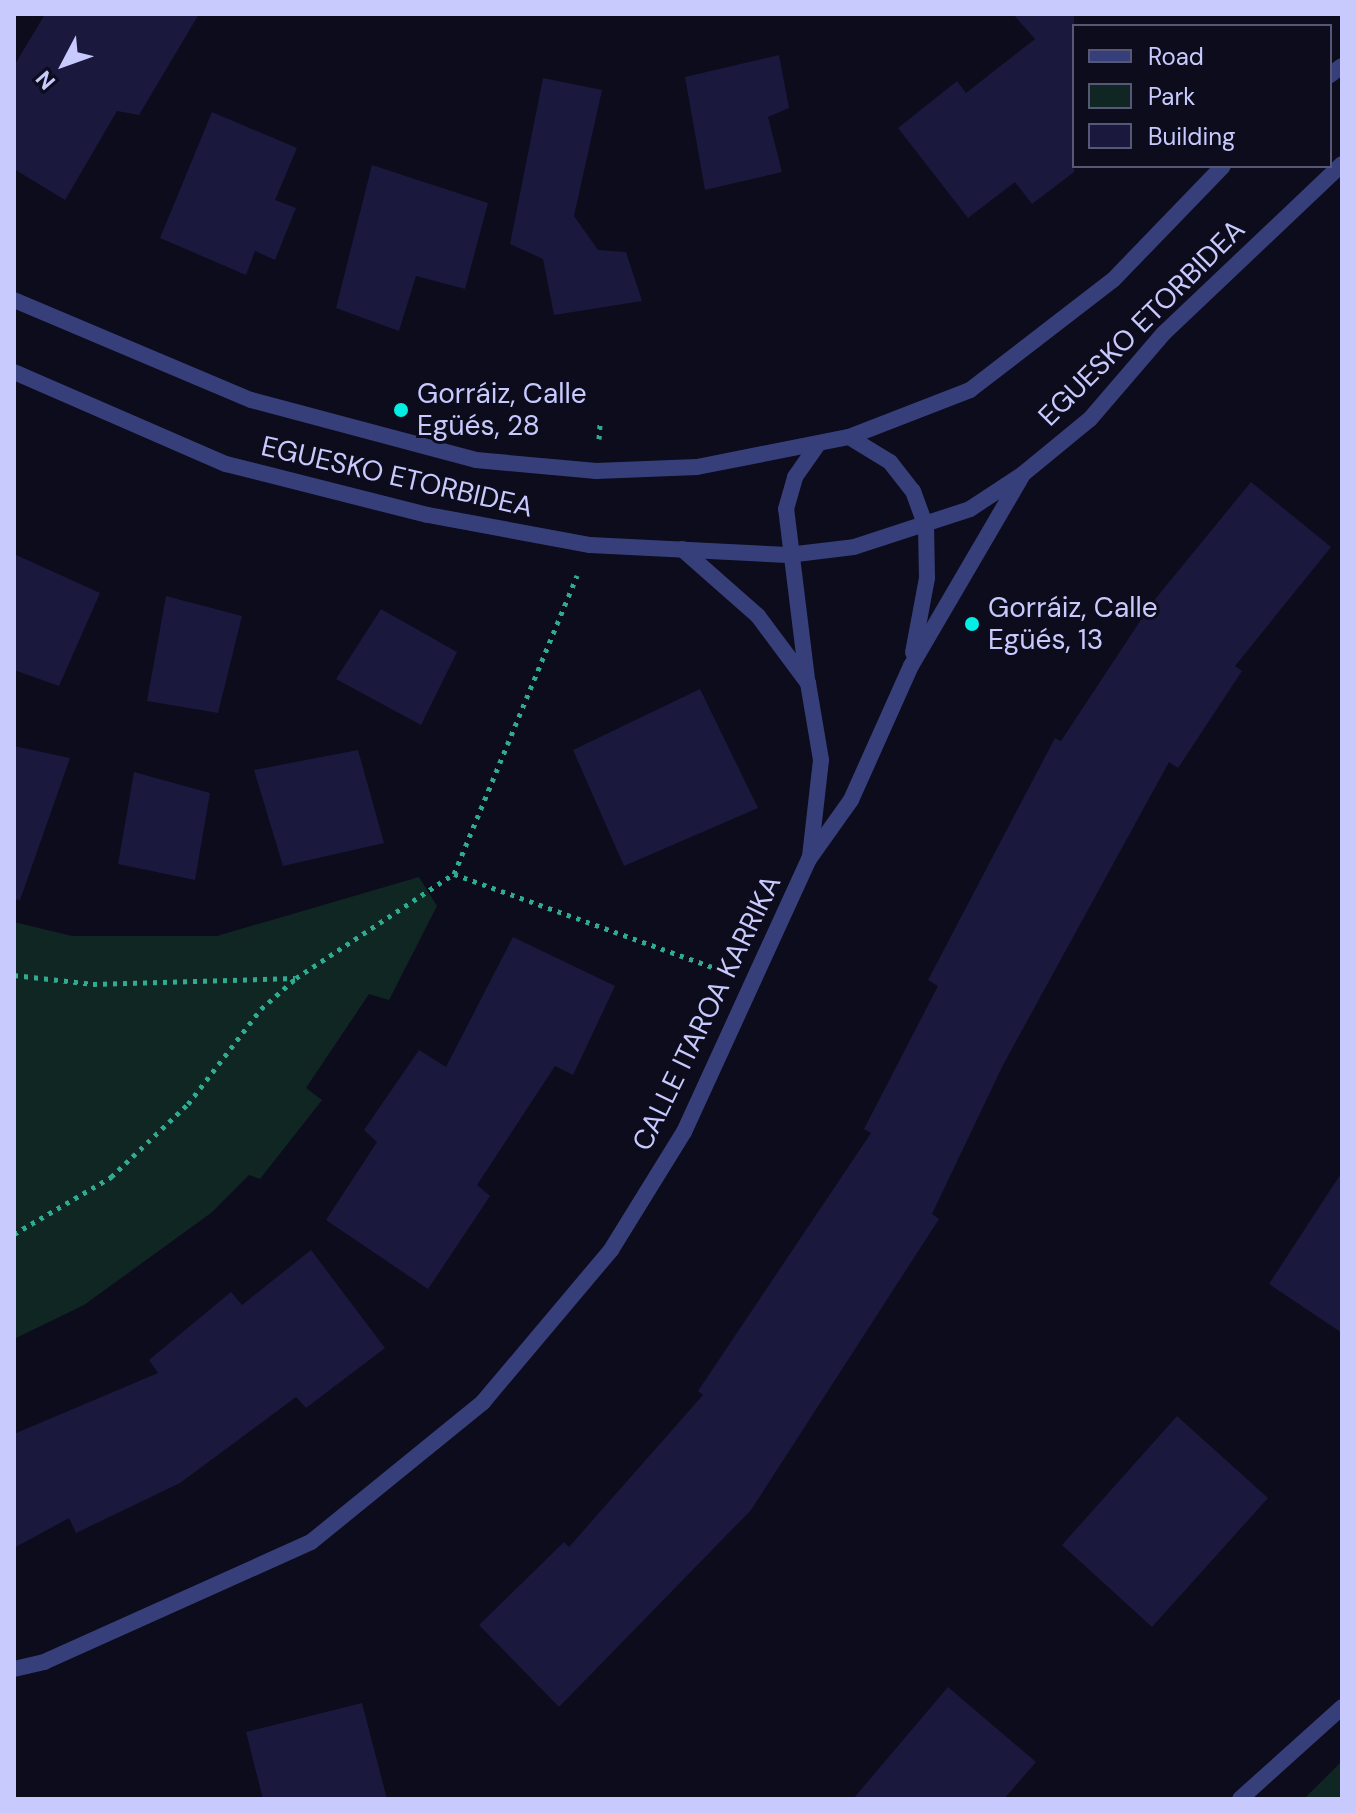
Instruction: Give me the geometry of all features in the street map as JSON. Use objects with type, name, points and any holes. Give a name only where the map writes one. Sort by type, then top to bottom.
[{"type":"street","name":"EGUESKO ETORBIDEA","points":[[14,372],[226,464],[428,515],[590,545],[788,555],[854,547],[926,526],[970,509],[1023,474],[1090,419],[1164,333],[1342,164]]},
{"type":"street","name":"EGUESKO ETORBIDEA","points":[[14,300],[251,400],[476,460],[596,471],[668,468],[817,446],[849,437],[970,390],[1113,280],[1221,168]]},
{"type":"street","points":[[849,437],[890,462],[913,491],[926,526]]},
{"type":"street","points":[[788,555],[786,509],[795,477],[817,446]]},
{"type":"street","name":"CALLE ITAROA KARRIKA","points":[[14,1669],[44,1662],[311,1542],[483,1402],[611,1250],[684,1132],[809,859],[851,800],[911,666],[1023,474]]},
{"type":"street","name":"CALLE ITAROA KARRIKA","points":[[911,666],[927,578],[926,526]]},
{"type":"street","name":"CALLE ITAROA KARRIKA","points":[[682,549],[758,616],[808,683]]},
{"type":"street","name":"CALLE ITAROA KARRIKA","points":[[788,555],[821,760],[809,859]]},
{"type":"street","points":[[1240,1799],[1342,1707]]},
{"type":"path","points":[[14,1234],[111,1177],[188,1104],[261,1009],[296,978],[454,874],[590,545]]},
{"type":"path","points":[[454,874],[724,972],[739,939],[769,944]]},
{"type":"path","points":[[14,975],[93,984],[296,978]]},
{"type":"green space","points":[[419,877],[437,906],[389,1000],[369,994],[306,1088],[322,1100],[260,1179],[249,1175],[211,1213],[84,1305],[14,1339],[14,922],[72,936],[217,936]]},
{"type":"green space","points":[[1342,1761],[1342,1799],[1304,1799]]},
{"type":"building","points":[[45,14],[199,14],[139,115],[117,111],[65,200],[14,169],[14,66]]},
{"type":"building","points":[[1013,14],[1074,14],[1074,172],[1032,204],[1015,182],[968,218],[898,128],[957,81],[966,93],[1035,39]]},
{"type":"building","points":[[779,55],[789,108],[768,117],[782,172],[705,190],[685,77]]},
{"type":"building","points":[[543,78],[602,90],[574,216],[598,250],[626,252],[642,301],[554,315],[543,259],[510,244]]},
{"type":"building","points":[[212,112],[297,148],[275,200],[296,208],[275,260],[255,251],[246,275],[160,238]]},
{"type":"building","points":[[372,165],[488,203],[465,289],[416,276],[399,331],[336,308]]},
{"type":"building","points":[[1251,482],[1331,547],[1235,666],[1242,671],[1178,768],[1169,762],[1003,1065],[932,1214],[939,1219],[751,1510],[559,1707],[479,1625],[564,1542],[569,1547],[703,1395],[698,1391],[871,1133],[864,1129],[938,986],[928,980],[1055,738],[1061,741],[1152,603]]},
{"type":"building","points":[[14,554],[100,593],[59,686],[14,670]]},
{"type":"building","points":[[166,596],[242,616],[218,713],[147,701]]},
{"type":"building","points":[[381,609],[457,652],[421,725],[336,679]]},
{"type":"building","points":[[700,689],[758,808],[624,866],[573,750]]},
{"type":"building","points":[[14,746],[70,758],[20,900],[14,899]]},
{"type":"building","points":[[358,750],[384,843],[283,866],[254,770]]},
{"type":"building","points":[[134,772],[210,793],[195,880],[118,864]]},
{"type":"building","points":[[513,937],[615,986],[573,1075],[555,1066],[477,1185],[490,1196],[428,1289],[326,1220],[377,1142],[364,1130],[419,1050],[446,1067]]},
{"type":"building","points":[[1342,1172],[1342,1333],[1269,1284]]},
{"type":"building","points":[[311,1250],[385,1348],[306,1408],[296,1397],[180,1483],[76,1533],[69,1518],[14,1548],[14,1434],[158,1373],[149,1360],[231,1292],[242,1305]]},
{"type":"building","points":[[1177,1416],[1268,1498],[1152,1627],[1062,1545]]},
{"type":"building","points":[[948,1687],[1036,1762],[1004,1799],[853,1799]]},
{"type":"building","points":[[362,1703],[387,1799],[263,1799],[246,1732]]},
{"type":"place","name":"Gorráiz, Calle Egüés, 28","points":[[401,410]]},
{"type":"place","name":"Gorráiz, Calle Egüés, 13","points":[[972,624]]}]
